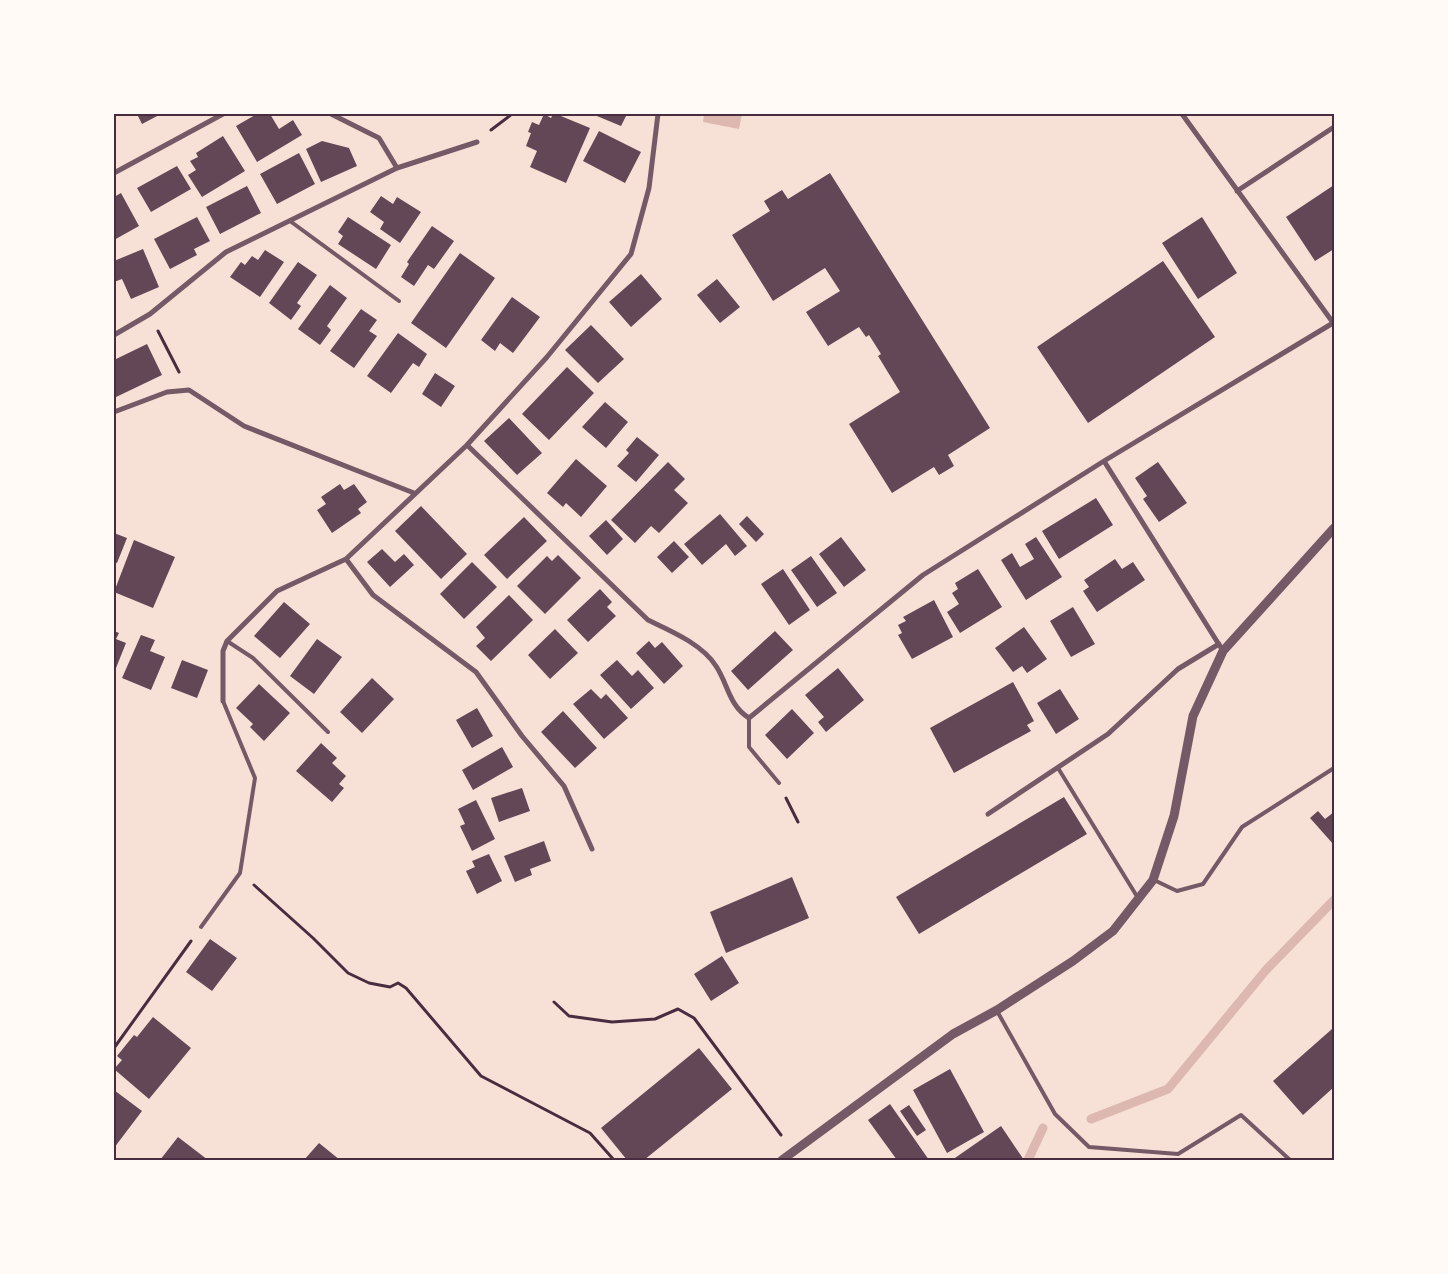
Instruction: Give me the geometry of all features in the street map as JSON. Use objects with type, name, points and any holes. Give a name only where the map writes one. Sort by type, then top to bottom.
[{"type":"street","points":[[114,172],[223,114]]},
{"type":"street","points":[[331,114],[379,138],[398,168]]},
{"type":"street","points":[[223,702],[223,651],[227,641],[277,591],[346,559],[467,445],[547,358],[631,254],[649,188],[658,114]]},
{"type":"street","points":[[467,445],[648,620],[686,638],[716,665],[737,711],[749,718],[923,575],[1104,461],[1334,324],[1182,114]]},
{"type":"street","points":[[1237,191],[1334,127]]},
{"type":"street","points":[[114,335],[150,314],[226,252],[398,168],[477,142]]},
{"type":"street","points":[[114,412],[167,392],[189,390],[244,426],[414,494]]},
{"type":"street","points":[[1104,461],[1221,648]]},
{"type":"street","points":[[988,814],[1108,734],[1178,669],[1221,648],[1334,528]]},
{"type":"street","points":[[346,559],[373,595],[476,672],[522,736],[564,786],[592,850]]},
{"type":"street","points":[[782,1160],[953,1034],[997,1010],[1073,961],[1113,931],[1152,880],[1174,816],[1193,716],[1221,648]]},
{"type":"lane","points":[[290,221],[399,302]]},
{"type":"lane","points":[[227,641],[253,658],[328,732]]},
{"type":"lane","points":[[201,927],[240,873],[256,778],[223,702]]},
{"type":"lane","points":[[749,718],[749,747],[779,783]]},
{"type":"lane","points":[[1058,768],[1138,899]]},
{"type":"lane","points":[[1152,880],[1177,891],[1203,884],[1242,826],[1334,768]]},
{"type":"lane","points":[[997,1010],[1055,1114],[1089,1147],[1178,1154],[1241,1116],[1290,1160]]},
{"type":"path","points":[[477,142],[512,114]]},
{"type":"path","points":[[150,314],[189,390]]},
{"type":"path","points":[[779,783],[798,822]]},
{"type":"path","points":[[240,873],[313,938],[348,973],[369,983],[390,986],[398,983],[406,988],[481,1076],[590,1133],[614,1160]]},
{"type":"path","points":[[114,1048],[201,927]]},
{"type":"path","points":[[554,1002],[568,1016],[612,1022],[655,1018],[678,1009],[694,1018],[783,1138]]},
{"type":"shaded area","points":[[704,114],[742,114],[739,129],[703,122]]},
{"type":"building","points":[[137,114],[161,114],[142,124]]},
{"type":"building","points":[[257,114],[270,114],[279,129],[293,120],[302,135],[257,162],[236,126]]},
{"type":"building","points":[[544,114],[551,118],[553,114],[556,114],[590,128],[566,183],[530,167],[537,151],[526,146],[531,133],[528,132],[532,122],[539,125]]},
{"type":"building","points":[[592,114],[627,114],[621,126]]},
{"type":"building","points":[[599,131],[641,152],[625,183],[583,161]]},
{"type":"building","points":[[223,136],[245,171],[202,197],[188,175],[196,170],[190,161],[198,157],[196,153]]},
{"type":"building","points":[[322,141],[349,148],[357,166],[321,182],[306,149]]},
{"type":"building","points":[[299,153],[315,184],[277,204],[260,174]]},
{"type":"building","points":[[177,166],[191,189],[151,212],[137,188]]},
{"type":"building","points":[[830,173],[990,428],[948,455],[954,466],[939,475],[934,467],[892,493],[849,424],[900,392],[878,356],[881,354],[869,335],[866,337],[859,327],[828,346],[806,312],[840,291],[825,268],[773,301],[732,235],[770,211],[764,201],[782,190],[788,199]]},
{"type":"building","points":[[1334,185],[1334,249],[1315,261],[1286,217]]},
{"type":"building","points":[[247,186],[261,213],[220,234],[206,207]]},
{"type":"building","points":[[121,193],[139,226],[114,240],[114,197]]},
{"type":"building","points":[[381,196],[393,204],[397,197],[421,212],[400,243],[380,229],[384,222],[370,212]]},
{"type":"building","points":[[197,217],[210,241],[194,249],[197,255],[170,269],[154,239]]},
{"type":"building","points":[[348,217],[391,245],[376,269],[338,244],[343,236],[338,232]]},
{"type":"building","points":[[1202,217],[1237,273],[1198,299],[1162,243]]},
{"type":"building","points":[[432,226],[454,241],[434,269],[428,265],[414,286],[401,277],[409,264],[407,262]]},
{"type":"building","points":[[143,249],[159,287],[131,299],[122,279],[114,282],[114,261]]},
{"type":"building","points":[[265,250],[284,262],[260,297],[230,277],[241,262],[245,265],[252,256],[258,260]]},
{"type":"building","points":[[460,253],[495,278],[446,348],[411,323]]},
{"type":"building","points":[[1163,261],[1215,337],[1088,423],[1037,347]]},
{"type":"building","points":[[298,262],[317,275],[297,303],[301,306],[291,320],[269,303]]},
{"type":"building","points":[[641,274],[662,299],[631,327],[609,302]]},
{"type":"building","points":[[717,279],[740,307],[720,323],[697,295]]},
{"type":"building","points":[[330,285],[347,298],[327,326],[331,330],[320,345],[298,329]]},
{"type":"building","points":[[512,297],[540,317],[513,353],[500,343],[495,351],[481,340]]},
{"type":"building","points":[[361,309],[377,320],[369,331],[377,336],[354,368],[330,351]]},
{"type":"building","points":[[591,325],[624,359],[598,383],[565,350]]},
{"type":"building","points":[[398,333],[427,354],[419,367],[413,363],[391,393],[367,376]]},
{"type":"building","points":[[147,344],[162,375],[114,398],[114,360]]},
{"type":"building","points":[[567,367],[594,393],[549,440],[522,414]]},
{"type":"building","points":[[435,373],[455,386],[441,407],[422,394]]},
{"type":"building","points":[[605,402],[628,422],[606,448],[582,427]]},
{"type":"building","points":[[509,418],[542,453],[517,475],[484,441]]},
{"type":"building","points":[[637,437],[659,455],[636,482],[617,466],[629,453],[626,450]]},
{"type":"building","points":[[576,459],[607,486],[581,517],[566,503],[563,507],[547,493]]},
{"type":"building","points":[[668,462],[685,479],[674,490],[688,503],[659,533],[651,526],[635,543],[611,520]]},
{"type":"building","points":[[1158,462],[1187,503],[1159,522],[1143,499],[1147,496],[1135,478]]},
{"type":"building","points":[[340,484],[344,490],[354,484],[367,502],[358,509],[361,513],[332,533],[317,510],[326,504],[321,497]]},
{"type":"building","points":[[1096,498],[1113,525],[1059,559],[1042,531]]},
{"type":"building","points":[[421,506],[467,554],[441,579],[395,531]]},
{"type":"building","points":[[720,514],[747,546],[735,556],[726,544],[702,565],[684,544]]},
{"type":"building","points":[[747,516],[764,534],[756,542],[739,524]]},
{"type":"building","points":[[524,517],[547,541],[507,579],[484,555]]},
{"type":"building","points":[[606,520],[623,539],[607,555],[589,536]]},
{"type":"building","points":[[114,533],[127,538],[117,563],[114,562]]},
{"type":"building","points":[[841,537],[866,570],[844,587],[819,554]]},
{"type":"building","points":[[1036,537],[1062,577],[1026,600],[1001,560],[1012,553],[1020,567],[1034,559],[1025,544]]},
{"type":"building","points":[[134,540],[175,557],[153,608],[114,592]]},
{"type":"building","points":[[674,541],[689,557],[672,573],[657,557]]},
{"type":"building","points":[[382,549],[395,562],[404,554],[414,565],[390,587],[367,562]]},
{"type":"building","points":[[558,555],[581,578],[545,614],[517,586],[547,556],[552,561]]},
{"type":"building","points":[[811,556],[837,593],[817,607],[791,570]]},
{"type":"building","points":[[1115,559],[1122,569],[1133,562],[1145,580],[1097,612],[1083,591],[1089,587],[1084,580]]},
{"type":"building","points":[[472,562],[497,587],[464,619],[440,594]]},
{"type":"building","points":[[783,569],[810,610],[789,625],[761,584]]},
{"type":"building","points":[[978,569],[1002,607],[960,633],[947,612],[959,604],[952,593],[958,589],[955,583]]},
{"type":"building","points":[[600,589],[612,602],[607,607],[616,616],[588,642],[567,620]]},
{"type":"building","points":[[509,595],[533,620],[491,661],[476,646],[485,638],[476,627]]},
{"type":"building","points":[[934,600],[953,637],[912,659],[898,635],[902,633],[898,625],[906,621],[903,617]]},
{"type":"building","points":[[284,602],[310,624],[280,658],[254,636]]},
{"type":"building","points":[[1073,607],[1095,644],[1071,657],[1050,621]]},
{"type":"building","points":[[1024,627],[1047,659],[1027,673],[1022,666],[1013,672],[995,648]]},
{"type":"building","points":[[555,629],[578,653],[550,679],[528,655]]},
{"type":"building","points":[[114,631],[119,633],[116,639],[126,643],[114,673]]},
{"type":"building","points":[[775,631],[793,650],[748,690],[731,671]]},
{"type":"building","points":[[141,635],[155,640],[150,651],[165,657],[151,690],[122,678]]},
{"type":"building","points":[[317,639],[342,657],[314,694],[290,676]]},
{"type":"building","points":[[649,641],[655,648],[662,642],[683,666],[664,684],[636,653]]},
{"type":"building","points":[[182,660],[208,670],[197,698],[171,688]]},
{"type":"building","points":[[617,660],[632,676],[638,670],[654,688],[631,709],[600,675]]},
{"type":"building","points":[[838,668],[864,700],[826,732],[818,722],[824,717],[805,695]]},
{"type":"building","points":[[372,678],[394,699],[362,733],[340,712]]},
{"type":"building","points":[[1013,682],[1034,721],[1027,725],[1031,731],[954,773],[930,728]]},
{"type":"building","points":[[259,684],[290,713],[264,741],[250,727],[253,724],[236,708]]},
{"type":"building","points":[[591,689],[601,699],[606,694],[628,718],[604,739],[573,704]]},
{"type":"building","points":[[1060,689],[1079,719],[1056,734],[1037,703]]},
{"type":"building","points":[[477,708],[493,736],[472,748],[456,720]]},
{"type":"building","points":[[792,709],[814,733],[787,759],[765,735]]},
{"type":"building","points":[[563,711],[597,748],[575,768],[541,732]]},
{"type":"building","points":[[321,743],[337,758],[332,763],[346,776],[339,784],[344,788],[332,802],[296,771]]},
{"type":"building","points":[[502,747],[513,767],[473,790],[462,770]]},
{"type":"building","points":[[522,788],[530,811],[499,822],[491,798]]},
{"type":"building","points":[[1064,797],[1087,834],[919,934],[896,897]]},
{"type":"building","points":[[476,800],[495,839],[472,851],[460,826],[465,824],[458,809]]},
{"type":"building","points":[[1318,811],[1325,819],[1334,812],[1334,845],[1310,818]]},
{"type":"building","points":[[544,841],[551,861],[530,869],[532,875],[515,882],[504,856]]},
{"type":"building","points":[[489,854],[502,881],[477,894],[466,871],[475,867],[472,861]]},
{"type":"building","points":[[792,877],[809,918],[726,953],[710,912]]},
{"type":"building","points":[[210,939],[237,958],[212,991],[186,972]]},
{"type":"building","points":[[722,956],[739,983],[711,1001],[694,974]]},
{"type":"building","points":[[153,1017],[191,1048],[149,1099],[114,1069],[122,1060],[117,1056],[134,1035],[137,1037]]},
{"type":"building","points":[[1332,1029],[1334,1032],[1334,1087],[1303,1115],[1273,1081]]},
{"type":"building","points":[[699,1048],[732,1089],[644,1160],[627,1160],[601,1128]]},
{"type":"building","points":[[950,1069],[984,1132],[947,1153],[913,1090]]},
{"type":"building","points":[[114,1090],[142,1111],[114,1148]]},
{"type":"building","points":[[890,1104],[929,1160],[897,1160],[868,1120]]},
{"type":"building","points":[[909,1105],[926,1130],[917,1136],[900,1111]]},
{"type":"building","points":[[1001,1126],[1024,1160],[952,1160]]},
{"type":"building","points":[[178,1137],[208,1160],[160,1160]]},
{"type":"building","points":[[319,1143],[340,1160],[304,1160]]},
{"type":"waterway","points":[[1091,1119],[1168,1089],[1266,970],[1334,900]]},
{"type":"waterway","points":[[1028,1160],[1043,1128]]}]
